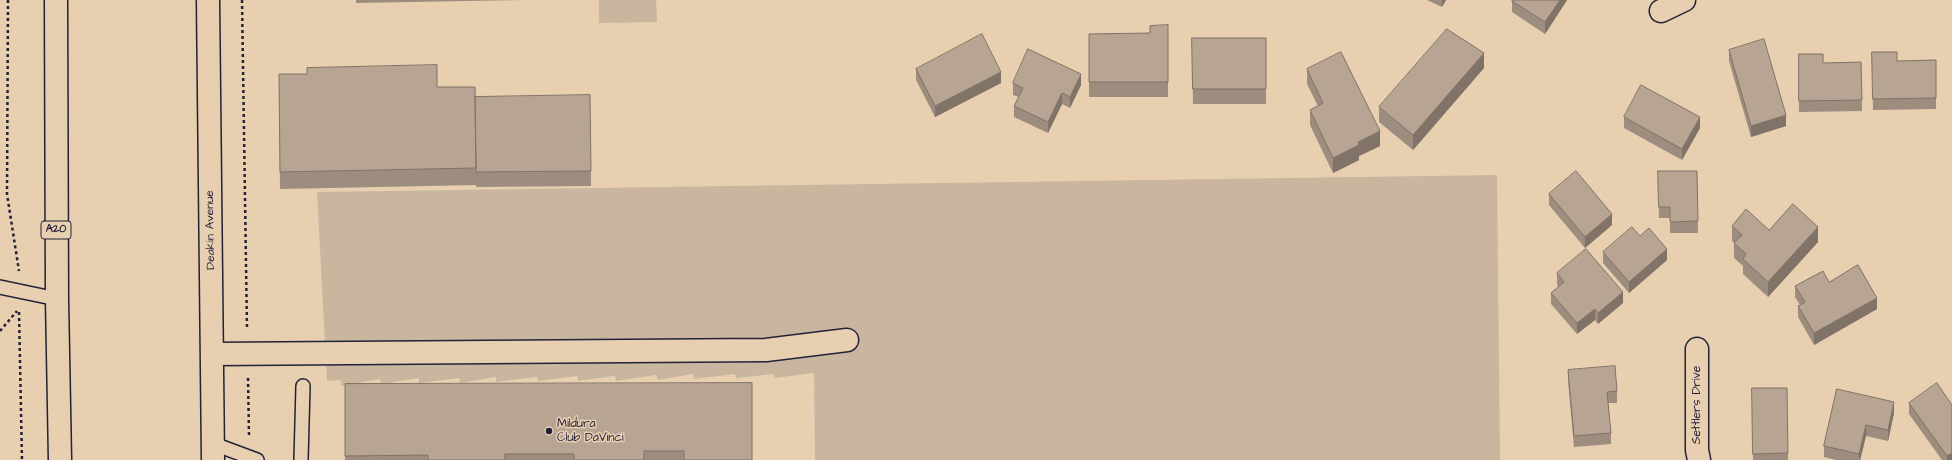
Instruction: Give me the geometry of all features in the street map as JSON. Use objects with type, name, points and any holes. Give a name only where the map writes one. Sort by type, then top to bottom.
[{"type":"main road","name":"A20","points":[[56,0],[57,299],[60,460]]},
{"type":"main road","name":"Deakin Avenue","points":[[208,0],[214,452]]},
{"type":"main road","points":[[1661,11],[1684,0]]},
{"type":"main road","points":[[212,354],[766,350],[847,340]]},
{"type":"main road","name":"Settlers Drive","points":[[1697,349],[1697,450],[1699,460]]},
{"type":"lane","points":[[0,287],[57,299]]},
{"type":"lane","points":[[301,460],[303,386]]},
{"type":"lane","points":[[214,452],[254,459]]},
{"type":"path","points":[[8,0],[7,194],[18,268],[19,292]]},
{"type":"path","points":[[242,0],[247,354],[254,459]]},
{"type":"path","points":[[0,332],[19,307],[22,460]]},
{"type":"shaded area","points":[[599,0],[656,0],[657,22],[599,23]]},
{"type":"shaded area","points":[[1497,175],[1500,460],[815,460],[814,373],[775,378],[774,374],[736,378],[735,374],[694,379],[693,374],[658,380],[656,375],[616,381],[615,376],[578,381],[577,376],[538,381],[537,377],[496,382],[496,377],[460,383],[459,378],[419,383],[419,378],[381,384],[380,379],[341,386],[341,380],[327,381],[317,192]]},
{"type":"building","points":[[1560,0],[1545,22],[1512,1]]},
{"type":"building","points":[[1168,25],[1168,82],[1089,82],[1089,34],[1150,33],[1150,26]]},
{"type":"building","points":[[1447,29],[1484,53],[1413,135],[1379,107]]},
{"type":"building","points":[[982,34],[1001,72],[935,106],[916,69]]},
{"type":"building","points":[[1192,38],[1266,38],[1266,89],[1193,89]]},
{"type":"building","points":[[1764,39],[1786,115],[1751,126],[1729,50]]},
{"type":"building","points":[[1028,49],[1081,74],[1070,97],[1062,93],[1048,122],[1014,106],[1023,88],[1013,83]]},
{"type":"building","points":[[1341,52],[1380,131],[1358,142],[1359,145],[1333,158],[1310,110],[1323,103],[1307,69]]},
{"type":"building","points":[[1872,52],[1897,52],[1897,61],[1936,60],[1936,98],[1873,99]]},
{"type":"building","points":[[1799,54],[1823,54],[1823,63],[1861,62],[1862,100],[1799,101]]},
{"type":"building","points":[[437,65],[437,87],[475,87],[476,168],[280,172],[279,74],[307,74],[307,68]]},
{"type":"building","points":[[1641,85],[1700,117],[1682,149],[1624,117]]},
{"type":"building","points":[[590,95],[591,171],[476,172],[475,97]]},
{"type":"building","points":[[1576,171],[1612,214],[1585,237],[1549,194]]},
{"type":"building","points":[[1658,171],[1697,171],[1698,221],[1670,222],[1670,207],[1659,207]]},
{"type":"building","points":[[1793,204],[1818,227],[1768,282],[1743,259],[1746,254],[1734,243],[1742,235],[1732,226],[1746,209],[1769,230]]},
{"type":"building","points":[[1632,227],[1640,236],[1649,228],[1667,249],[1629,282],[1603,252]]},
{"type":"building","points":[[1586,249],[1623,292],[1598,313],[1595,309],[1577,323],[1551,293],[1564,282],[1557,273]]},
{"type":"building","points":[[1858,265],[1877,298],[1814,333],[1798,306],[1805,302],[1795,286],[1823,271],[1829,282]]},
{"type":"building","points":[[1615,366],[1617,391],[1607,392],[1611,433],[1574,436],[1568,370]]},
{"type":"building","name":"Mildura Club DaVinci","points":[[752,383],[752,460],[684,460],[684,451],[644,451],[644,460],[574,460],[574,454],[505,454],[505,460],[428,460],[428,455],[345,456],[345,384]]},
{"type":"building","points":[[1937,383],[1952,405],[1952,453],[1947,456],[1909,403]]},
{"type":"building","points":[[1752,388],[1787,388],[1788,453],[1753,454]]},
{"type":"building","points":[[1837,389],[1894,402],[1888,430],[1866,425],[1859,454],[1824,446]]},
{"type":"place","name":"Mildura Club DaVinci","points":[[549,431]]}]
